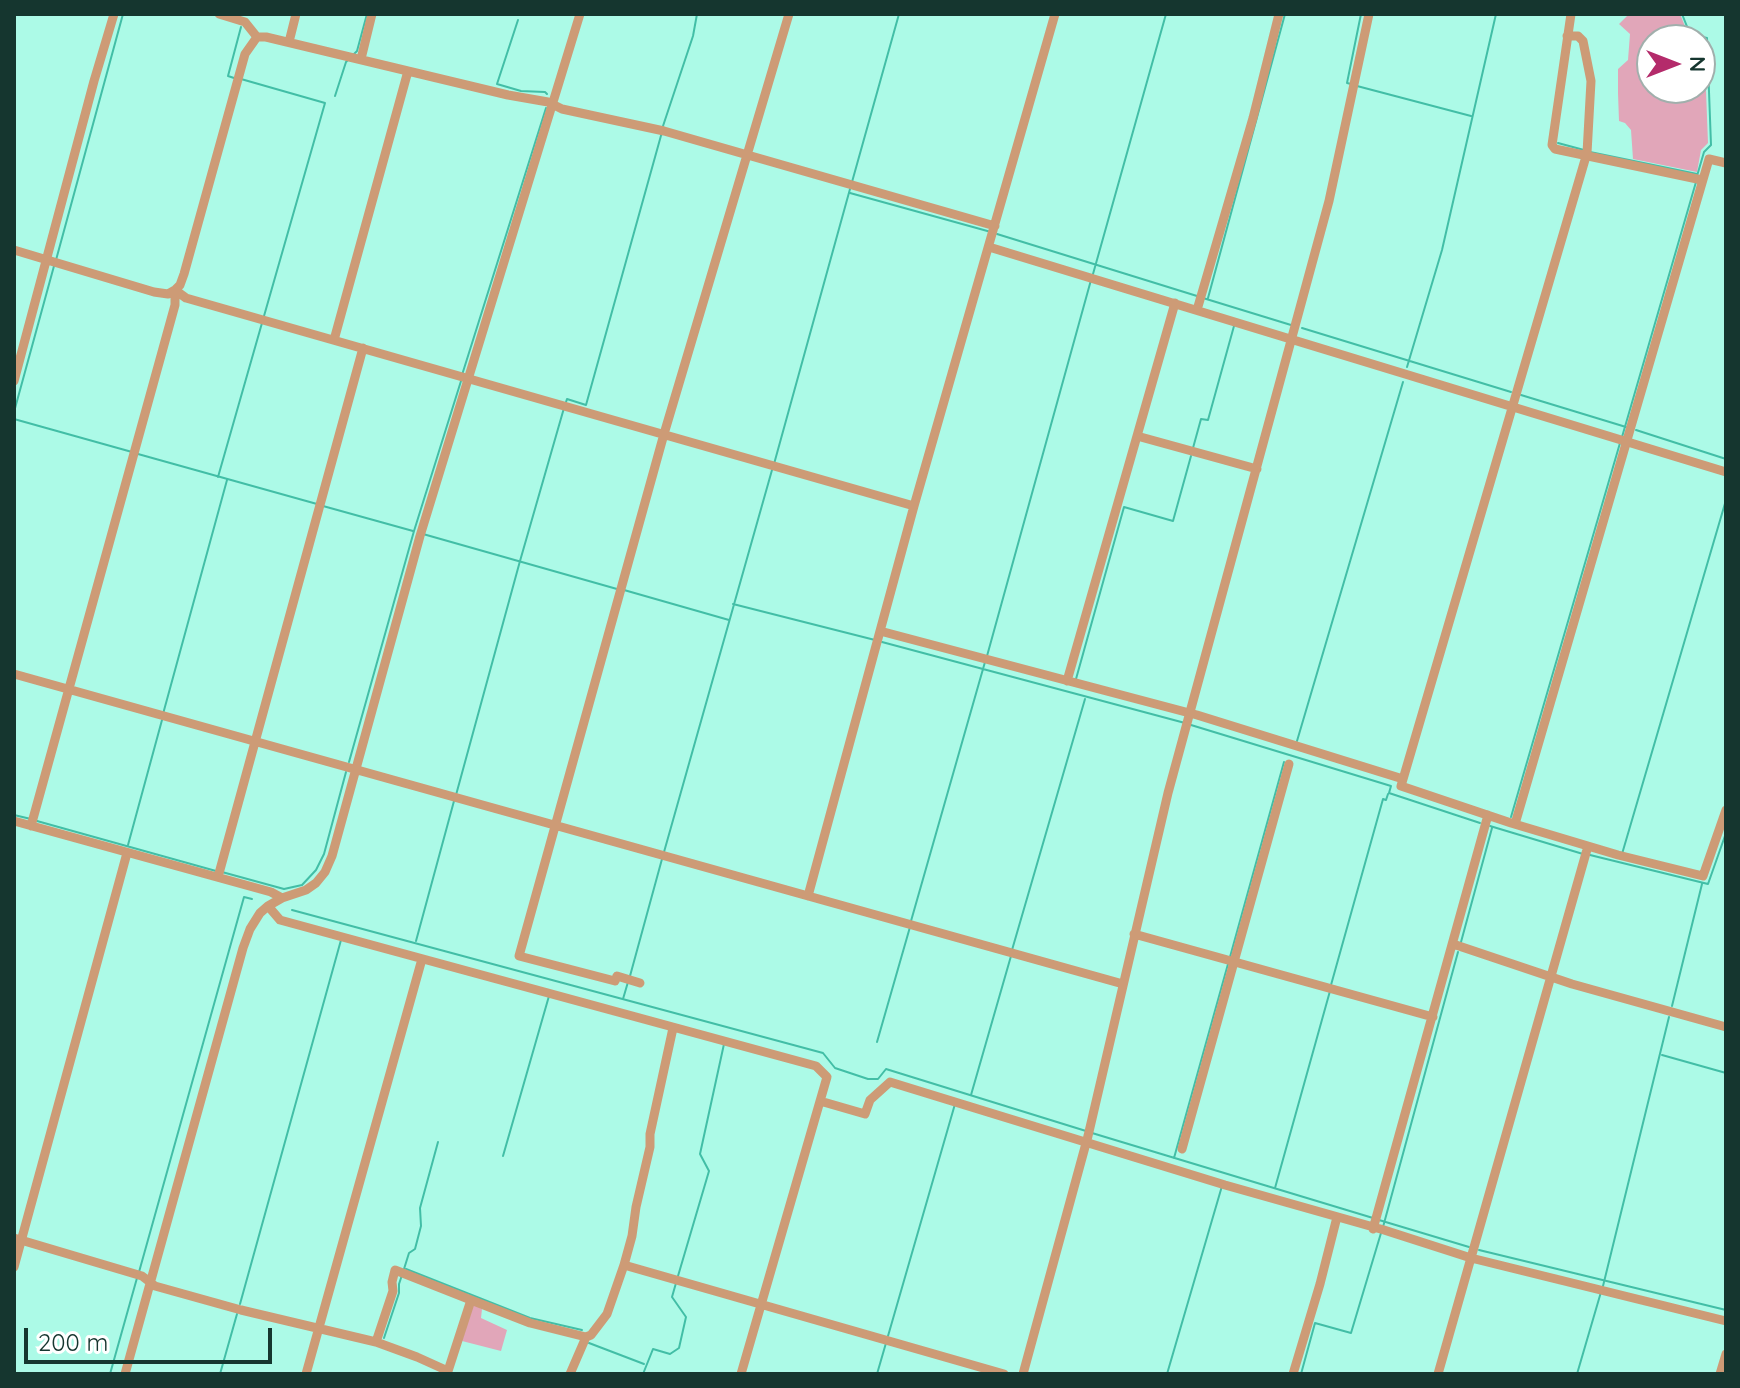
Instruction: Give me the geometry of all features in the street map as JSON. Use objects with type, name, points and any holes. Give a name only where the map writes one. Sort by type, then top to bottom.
[{"type":"street","points":[[14,381],[52,261],[94,81],[114,14]]},
{"type":"street","points":[[219,14],[242,21],[257,37]]},
{"type":"street","points":[[289,42],[296,14]]},
{"type":"street","points":[[354,58],[372,14]]},
{"type":"street","points":[[125,1374],[143,1277],[250,929],[260,913],[275,902],[306,890],[325,872],[332,856],[350,767],[465,377],[580,14]]},
{"type":"street","points":[[634,981],[617,976],[615,981],[519,956],[664,434],[789,14]]},
{"type":"street","points":[[808,896],[914,506],[1055,14]]},
{"type":"street","points":[[1199,301],[1253,118],[1279,14]]},
{"type":"street","points":[[1023,1374],[1088,1136],[1152,856],[1329,201],[1369,14]]},
{"type":"street","points":[[1571,14],[1552,145],[1555,149],[1587,152],[1702,180]]},
{"type":"street","points":[[1567,36],[1578,36],[1583,41],[1591,81],[1587,152],[1401,786],[1486,822],[1512,823],[1587,852],[1621,855],[1703,876],[1726,810]]},
{"type":"street","points":[[14,250],[154,292],[168,294],[175,290],[184,274],[245,54],[257,37],[266,37],[548,102],[553,106],[662,131],[857,185],[992,234],[1092,278],[1175,303],[1199,301],[1236,322],[1513,407],[1626,435],[1726,472]]},
{"type":"street","points":[[334,340],[408,71]]},
{"type":"street","points":[[1512,823],[1702,180],[1709,159],[1726,163]]},
{"type":"street","points":[[175,290],[186,298],[914,506]]},
{"type":"street","points":[[32,822],[175,305],[175,290]]},
{"type":"street","points":[[1072,682],[1175,303]]},
{"type":"street","points":[[219,873],[363,348]]},
{"type":"street","points":[[1137,436],[1257,469]]},
{"type":"street","points":[[878,638],[986,659],[1072,682],[1188,720],[1296,745],[1403,779]]},
{"type":"street","points":[[14,674],[1123,984]]},
{"type":"street","points":[[1182,1149],[1230,960],[1289,764]]},
{"type":"street","points":[[14,821],[32,822],[127,853],[219,873],[271,892],[280,920],[816,1066],[827,1077],[741,1374]]},
{"type":"street","points":[[1378,1225],[1433,1017],[1458,945],[1486,822]]},
{"type":"street","points":[[1438,1374],[1587,852]]},
{"type":"street","points":[[14,1267],[18,1239],[127,853]]},
{"type":"street","points":[[1134,934],[1433,1017]]},
{"type":"street","points":[[1458,945],[1726,1027]]},
{"type":"street","points":[[306,1374],[422,959]]},
{"type":"street","points":[[376,1342],[393,1291],[395,1270],[530,1323],[586,1337],[591,1335],[607,1314],[624,1265],[673,1028]]},
{"type":"street","points":[[820,1101],[865,1114],[870,1100],[890,1082],[1088,1136],[1223,1184],[1337,1217],[1378,1225],[1602,1290],[1726,1321]]},
{"type":"street","points":[[1293,1374],[1337,1217]]},
{"type":"street","points":[[18,1239],[143,1277],[155,1286],[376,1342],[417,1357],[448,1373],[471,1300]]},
{"type":"street","points":[[624,1265],[1004,1374]]},
{"type":"street","points":[[570,1374],[586,1337]]},
{"type":"street","points":[[1720,1374],[1726,1354]]},
{"type":"shaded area","points":[[1629,14],[1680,14],[1684,24],[1636,24],[1636,104],[1706,104],[1708,143],[1701,150],[1697,172],[1633,159],[1631,130],[1619,121],[1618,69],[1628,60],[1630,34],[1619,24]]},
{"type":"shaded area","points":[[473,1304],[482,1309],[481,1318],[507,1330],[501,1351],[462,1341]]},
{"type":"waterway","points":[[56,260],[123,14]]},
{"type":"waterway","points":[[353,55],[357,51],[367,14]]},
{"type":"waterway","points":[[663,126],[693,36],[697,14]]},
{"type":"waterway","points":[[852,182],[899,14]]},
{"type":"waterway","points":[[1093,274],[1166,14]]},
{"type":"waterway","points":[[1208,298],[1285,14]]},
{"type":"waterway","points":[[1351,84],[1347,83],[1361,14]]},
{"type":"waterway","points":[[1407,367],[1442,250],[1496,14]]},
{"type":"waterway","points":[[1682,14],[1690,34],[1707,38],[1711,145],[1704,152],[1697,176]]},
{"type":"waterway","points":[[518,20],[497,84],[547,94]]},
{"type":"waterway","points":[[234,78],[228,76],[241,27]]},
{"type":"waterway","points":[[335,96],[348,60]]},
{"type":"waterway","points":[[241,79],[325,103],[264,316]]},
{"type":"waterway","points":[[1357,86],[1471,116]]},
{"type":"waterway","points":[[462,375],[546,108]]},
{"type":"waterway","points":[[566,402],[567,399],[586,405],[662,132]]},
{"type":"waterway","points":[[1558,143],[1584,150]]},
{"type":"waterway","points":[[1590,152],[1697,174]]},
{"type":"waterway","points":[[1622,437],[1696,182]]},
{"type":"waterway","points":[[774,464],[850,189]]},
{"type":"waterway","points":[[850,193],[991,232]]},
{"type":"waterway","points":[[997,234],[1197,296]]},
{"type":"waterway","points":[[14,412],[54,266]]},
{"type":"waterway","points":[[987,656],[1091,280]]},
{"type":"waterway","points":[[1203,298],[1291,325]]},
{"type":"waterway","points":[[218,477],[262,323]]},
{"type":"waterway","points":[[1193,448],[1201,419],[1208,420],[1234,326]]},
{"type":"waterway","points":[[1302,328],[1511,392]]},
{"type":"waterway","points":[[349,762],[414,531],[461,381]]},
{"type":"waterway","points":[[1297,741],[1403,382]]},
{"type":"waterway","points":[[1521,395],[1626,427]]},
{"type":"waterway","points":[[456,795],[564,408]]},
{"type":"waterway","points":[[14,419],[132,452]]},
{"type":"waterway","points":[[1636,430],[1726,459]]},
{"type":"waterway","points":[[1511,817],[1620,443]]},
{"type":"waterway","points":[[138,454],[317,504]]},
{"type":"waterway","points":[[1076,679],[1124,507],[1173,521],[1191,456]]},
{"type":"waterway","points":[[664,852],[772,470]]},
{"type":"waterway","points":[[163,714],[227,480]]},
{"type":"waterway","points":[[1622,854],[1726,500]]},
{"type":"waterway","points":[[323,506],[413,531]]},
{"type":"waterway","points":[[423,534],[617,589]]},
{"type":"waterway","points":[[624,590],[729,620]]},
{"type":"waterway","points":[[733,604],[875,640]]},
{"type":"waterway","points":[[882,642],[1185,723]]},
{"type":"waterway","points":[[911,921],[985,662]]},
{"type":"waterway","points":[[1012,950],[1085,699]]},
{"type":"waterway","points":[[128,845],[162,720]]},
{"type":"waterway","points":[[1191,725],[1391,786],[1389,793],[1480,823]]},
{"type":"waterway","points":[[1230,957],[1284,762]]},
{"type":"waterway","points":[[222,872],[284,889],[302,885],[316,870],[324,854],[346,772]]},
{"type":"waterway","points":[[1331,985],[1383,799],[1386,800],[1388,794]]},
{"type":"waterway","points":[[416,941],[454,801]]},
{"type":"waterway","points":[[14,815],[31,819]]},
{"type":"waterway","points":[[37,821],[216,871]]},
{"type":"waterway","points":[[1490,826],[1583,854]]},
{"type":"waterway","points":[[1461,942],[1492,828]]},
{"type":"waterway","points":[[1590,855],[1708,884],[1726,833]]},
{"type":"waterway","points":[[630,976],[662,859]]},
{"type":"waterway","points":[[1672,1006],[1702,884]]},
{"type":"waterway","points":[[139,1272],[244,897],[252,899]]},
{"type":"waterway","points":[[292,910],[823,1053],[835,1068],[868,1079],[878,1079],[886,1069],[1086,1131]]},
{"type":"waterway","points":[[877,1042],[910,927]]},
{"type":"waterway","points":[[240,1304],[341,940]]},
{"type":"waterway","points":[[1383,1227],[1458,952]]},
{"type":"waterway","points":[[971,1095],[1011,956]]},
{"type":"waterway","points":[[1174,1158],[1228,964]]},
{"type":"waterway","points":[[623,999],[628,982]]},
{"type":"waterway","points":[[1275,1188],[1330,991]]},
{"type":"waterway","points":[[503,1156],[549,996]]},
{"type":"waterway","points":[[1603,1286],[1669,1017]]},
{"type":"waterway","points":[[678,1276],[709,1171],[700,1154],[724,1044]]},
{"type":"waterway","points":[[1662,1055],[1726,1073]]},
{"type":"waterway","points":[[888,1336],[955,1104]]},
{"type":"waterway","points":[[1092,1133],[1373,1218]]},
{"type":"waterway","points":[[404,1269],[409,1253],[415,1249],[421,1226],[420,1208],[438,1142]]},
{"type":"waterway","points":[[1167,1374],[1222,1186]]},
{"type":"waterway","points":[[1379,1220],[1469,1247]]},
{"type":"waterway","points":[[1301,1374],[1315,1323],[1351,1333],[1381,1233]]},
{"type":"waterway","points":[[1479,1250],[1726,1310]]},
{"type":"waterway","points":[[406,1269],[530,1318],[582,1330]]},
{"type":"waterway","points":[[384,1338],[402,1275]]},
{"type":"waterway","points":[[110,1374],[137,1278]]},
{"type":"waterway","points":[[643,1374],[653,1349],[670,1354],[679,1348],[686,1317],[672,1297],[676,1283]]},
{"type":"waterway","points":[[1577,1374],[1601,1292]]},
{"type":"waterway","points":[[220,1374],[237,1314]]},
{"type":"waterway","points":[[589,1343],[644,1364]]},
{"type":"waterway","points":[[877,1374],[886,1343]]}]
